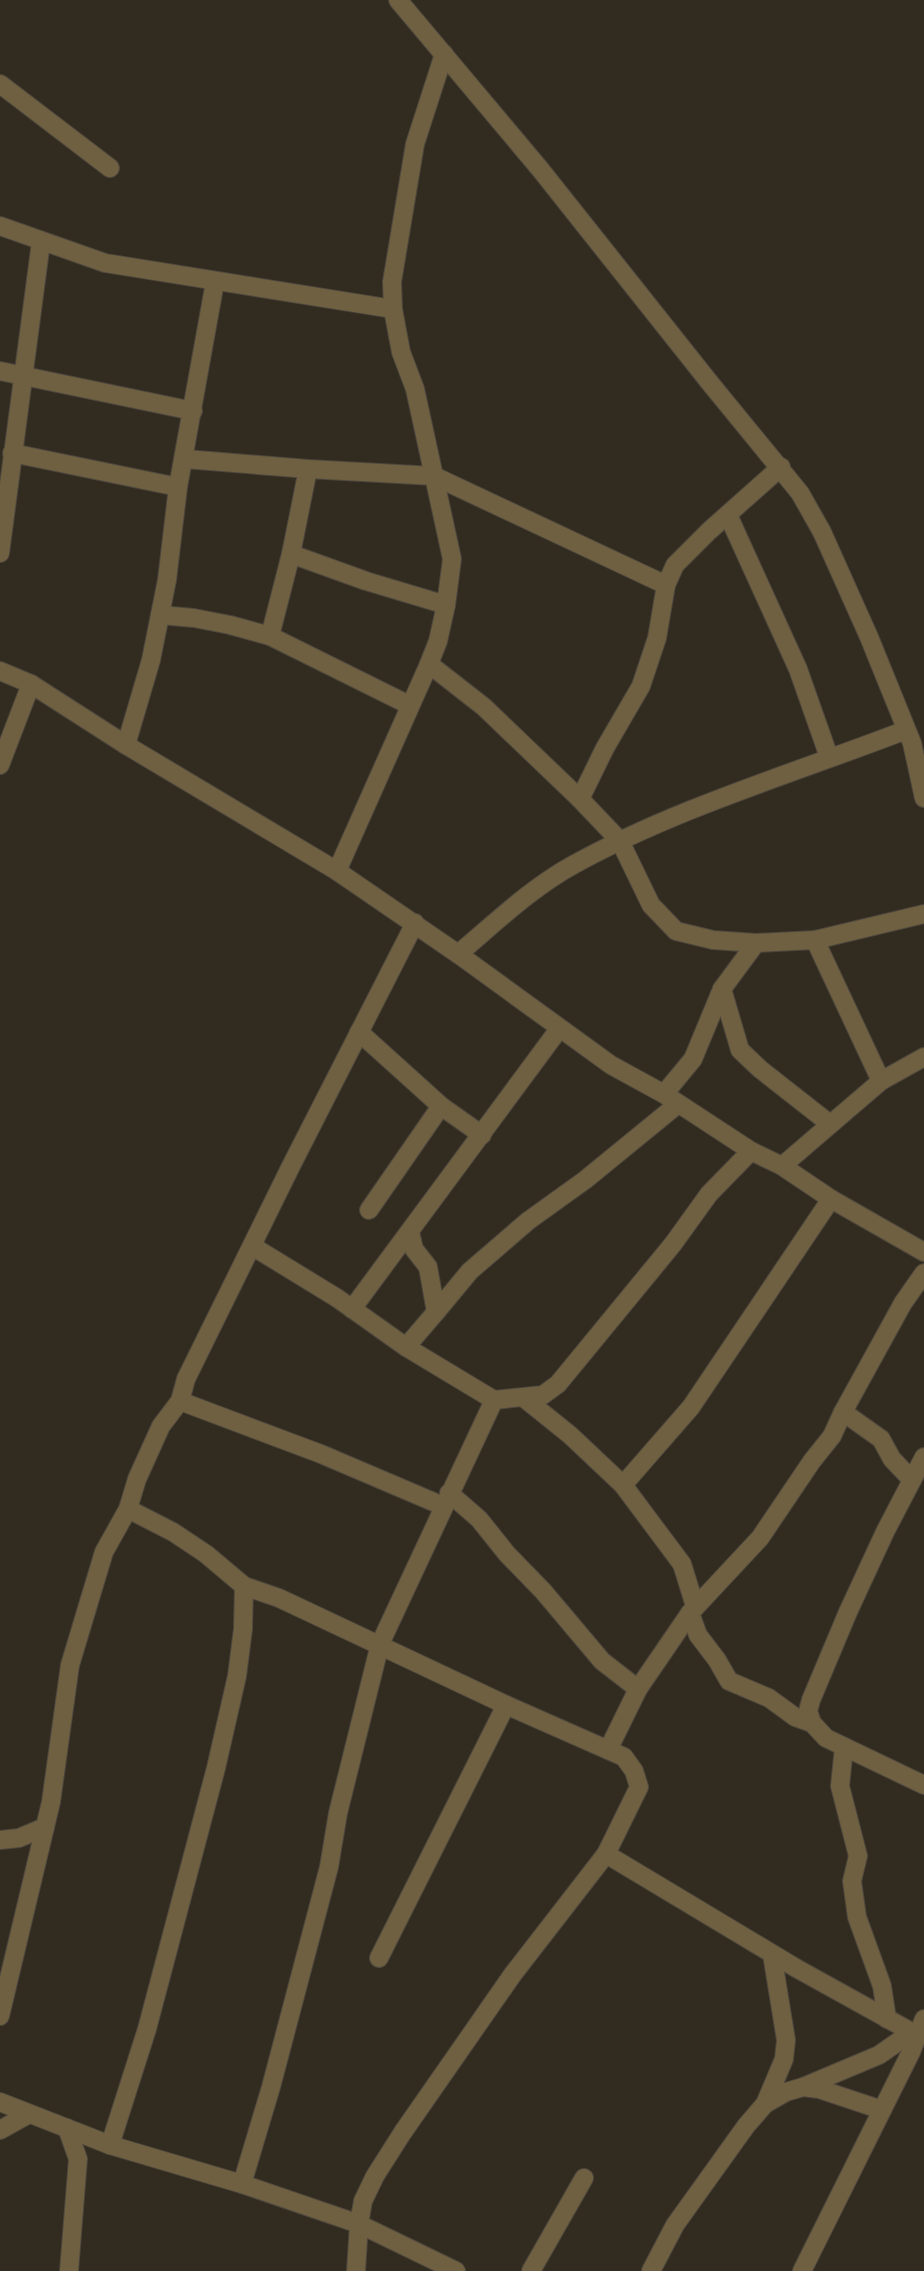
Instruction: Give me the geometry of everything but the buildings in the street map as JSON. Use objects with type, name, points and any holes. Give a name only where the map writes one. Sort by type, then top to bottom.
[{"type":"street","points":[[398,0],[540,169],[800,493],[822,531],[914,739],[924,798]]},
{"type":"street","points":[[336,871],[429,664],[438,641],[446,605],[452,559],[415,389],[401,352],[393,309],[392,282],[415,144],[444,54]]},
{"type":"street","points":[[0,84],[110,168]]},
{"type":"street","points":[[0,226],[105,263],[393,309]]},
{"type":"street","points":[[0,553],[41,242]]},
{"type":"street","points":[[126,745],[151,660],[167,580],[178,487],[185,459],[215,282]]},
{"type":"street","points":[[0,371],[193,411]]},
{"type":"street","points":[[12,453],[178,487]]},
{"type":"street","points":[[185,459],[434,476],[666,585]]},
{"type":"street","points":[[580,799],[605,748],[641,686],[657,638],[666,585],[675,565],[781,468]]},
{"type":"street","points":[[270,636],[291,554],[308,469]]},
{"type":"street","points":[[728,515],[798,669],[829,757]]},
{"type":"street","points":[[291,554],[366,581],[446,605]]},
{"type":"street","points":[[160,615],[212,621],[270,636],[409,705]]},
{"type":"street","points":[[429,664],[484,707],[580,799],[620,841],[651,905],[676,931],[713,940],[756,944],[816,940],[924,914]]},
{"type":"street","points":[[0,671],[31,684],[126,745],[336,871],[458,954],[611,1065],[714,1125],[751,1151],[782,1166],[831,1199],[924,1252]]},
{"type":"street","points":[[0,765],[31,684]]},
{"type":"street","points":[[458,954],[524,898],[571,866],[620,841],[713,801],[829,757],[859,748],[914,739]]},
{"type":"street","points":[[0,2016],[51,1802],[70,1665],[104,1551],[128,1509],[137,1479],[161,1426],[180,1401],[186,1379],[415,924]]},
{"type":"street","points":[[816,940],[881,1081]]},
{"type":"street","points":[[406,1347],[470,1271],[528,1221],[585,1180],[671,1100],[693,1059],[722,989],[756,944]]},
{"type":"street","points":[[722,989],[740,1050],[760,1069],[830,1124]]},
{"type":"street","points":[[352,1309],[559,1029]]},
{"type":"street","points":[[359,1032],[441,1106],[482,1135]]},
{"type":"street","points":[[782,1166],[881,1081],[924,1058]]},
{"type":"street","points":[[369,1210],[441,1106]]},
{"type":"street","points":[[252,1246],[352,1309],[406,1347],[494,1400],[543,1395],[558,1384],[674,1244],[709,1194],[751,1151]]},
{"type":"street","points":[[623,1485],[691,1407],[831,1199]]},
{"type":"street","points":[[410,1232],[414,1250],[428,1268],[436,1312]]},
{"type":"street","points":[[608,1750],[638,1689],[693,1609],[760,1538],[812,1461],[832,1436],[903,1303],[924,1273]]},
{"type":"street","points":[[524,1398],[570,1435],[623,1485],[682,1564],[698,1635],[729,1681],[769,1698],[795,1717],[812,1723]]},
{"type":"street","points":[[242,2184],[271,2087],[329,1867],[338,1814],[380,1644],[494,1400]]},
{"type":"street","points":[[180,1401],[446,1499],[479,1519],[602,1661],[638,1689]]},
{"type":"street","points":[[843,1412],[881,1439],[892,1459],[912,1480]]},
{"type":"street","points":[[924,1457],[885,1532],[848,1612],[808,1711],[812,1723],[826,1738],[924,1785]]},
{"type":"street","points":[[128,1509],[173,1532],[206,1554],[243,1586],[279,1598],[506,1705],[624,1757],[634,1771],[639,1787],[606,1854],[513,1974],[375,2176],[363,2200],[358,2224],[356,2271]]},
{"type":"street","points":[[78,2159],[107,2144],[147,2029],[216,1768],[237,1676],[243,1629],[243,1586]]},
{"type":"street","points":[[379,1958],[506,1705]]},
{"type":"street","points":[[844,1747],[840,1786],[858,1856],[852,1881],[857,1917],[882,1986],[887,2019]]},
{"type":"street","points":[[0,1840],[20,1838],[45,1827]]},
{"type":"street","points":[[606,1854],[796,1968],[887,2019],[918,2029]]},
{"type":"street","points":[[651,2271],[675,2225],[746,2126],[765,2104],[784,2059],[786,2040],[772,1954]]},
{"type":"street","points":[[779,1989],[796,1968]]},
{"type":"street","points":[[765,2104],[786,2092],[879,2055],[918,2029]]},
{"type":"street","points":[[801,2271],[882,2110],[918,2029]]},
{"type":"street","points":[[803,2087],[819,2089],[882,2110]]},
{"type":"street","points":[[0,2102],[107,2144],[242,2184],[358,2224],[456,2271]]},
{"type":"street","points":[[0,2130],[29,2114]]},
{"type":"street","points":[[67,2128],[78,2159],[69,2271]]},
{"type":"street","points":[[531,2271],[584,2178]]}]
